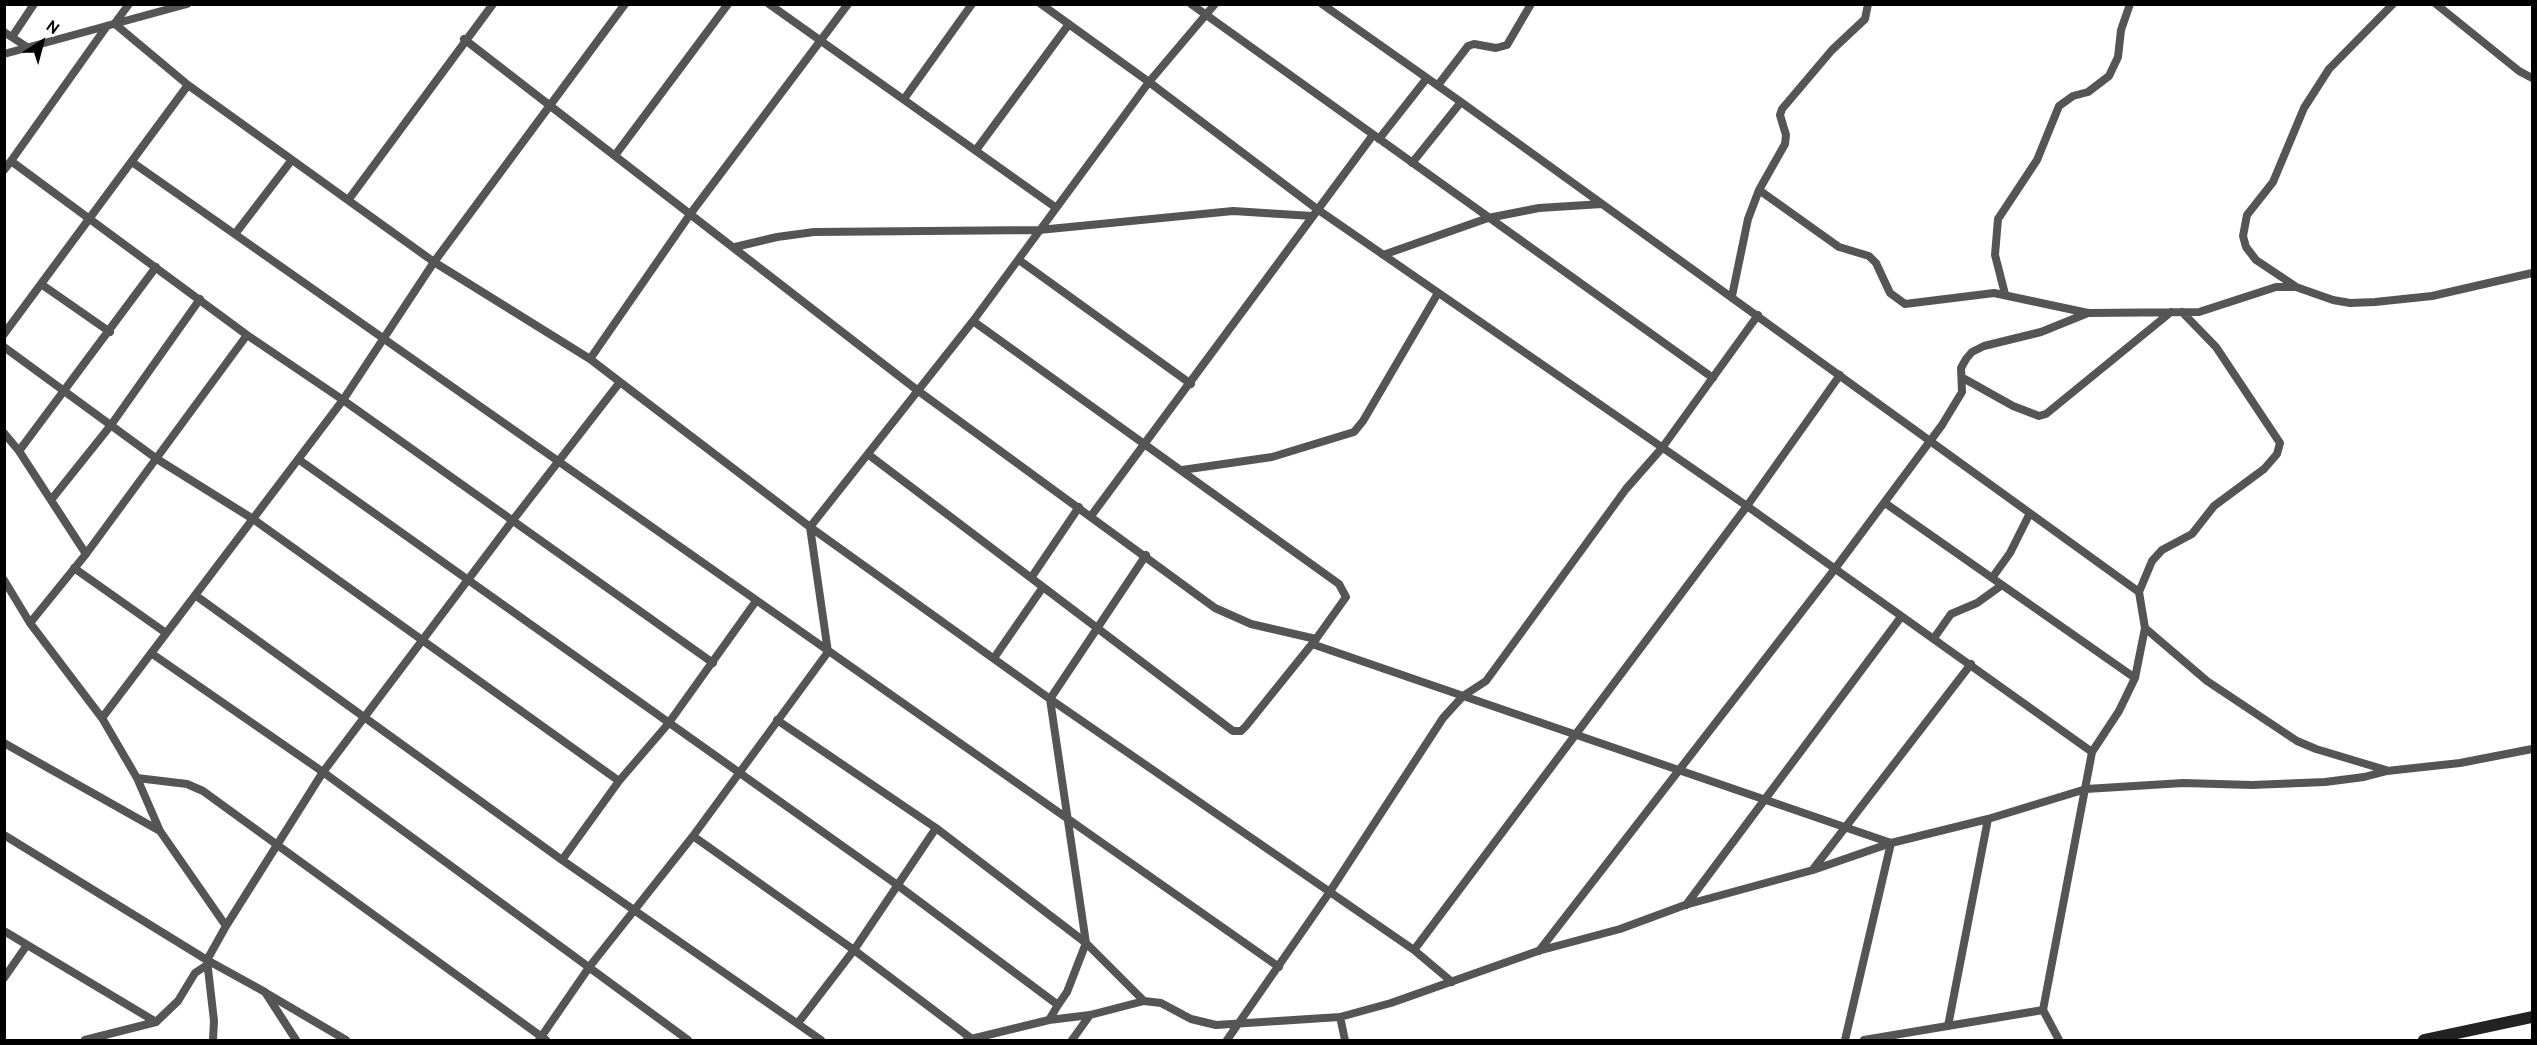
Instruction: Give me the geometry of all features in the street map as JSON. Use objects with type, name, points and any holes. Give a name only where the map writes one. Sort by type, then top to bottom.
[{"type":"main road","points":[[2424,1041],[2532,1017]]},
{"type":"street","points":[[27,47],[8,34],[34,4]]},
{"type":"street","points":[[4,170],[129,4]]},
{"type":"street","points":[[4,54],[188,4]]},
{"type":"street","points":[[349,199],[464,39],[493,4]]},
{"type":"street","points":[[102,718],[343,400],[434,262],[625,4]]},
{"type":"street","points":[[616,154],[728,4]]},
{"type":"street","points":[[769,4],[1055,207]]},
{"type":"street","points":[[590,359],[691,213],[848,4]]},
{"type":"street","points":[[904,99],[972,4]]},
{"type":"street","points":[[1041,4],[1149,82],[1314,212],[1383,255],[1747,506],[2092,752]]},
{"type":"street","points":[[1191,4],[1713,378]]},
{"type":"street","points":[[137,778],[188,783],[203,791],[542,1040],[590,966],[693,836],[828,652],[810,527],[973,321],[1149,82],[1215,4]]},
{"type":"street","points":[[1322,4],[1732,296],[2139,592]]},
{"type":"street","points":[[1438,85],[1468,46],[1474,44],[1496,48],[1507,45],[1531,4]]},
{"type":"street","points":[[1732,296],[1740,245],[1759,190],[1785,144],[1786,135],[1780,115],[1782,109],[1832,50],[1865,19],[1868,4]]},
{"type":"street","points":[[2005,294],[1995,255],[1998,219],[2037,160],[2059,106],[2073,96],[2088,92],[2109,76],[2115,65],[2121,30],[2130,4]]},
{"type":"street","points":[[2393,4],[2329,69],[2304,108],[2272,182],[2247,215],[2243,236],[2246,247],[2256,260],[2296,287],[2333,300],[2375,302],[2432,296],[2532,273]]},
{"type":"street","points":[[2436,4],[2519,71],[2532,78]]},
{"type":"street","points":[[976,150],[1069,24]]},
{"type":"street","points":[[111,25],[291,161],[349,199],[434,262],[590,359],[810,527],[1050,699],[1414,951],[1452,982]]},
{"type":"street","points":[[464,39],[616,154],[917,390],[1146,555],[1215,608],[1251,624],[1314,642],[1463,696],[1891,843]]},
{"type":"street","points":[[1092,516],[1191,384],[1314,212],[1427,78]]},
{"type":"street","points":[[4,334],[188,85]]},
{"type":"street","points":[[1412,163],[1461,102]]},
{"type":"street","points":[[11,161],[247,334],[712,663]]},
{"type":"street","points":[[235,234],[291,161]]},
{"type":"street","points":[[132,162],[1279,967]]},
{"type":"street","points":[[1759,190],[1839,247],[1860,251],[1869,256],[1876,263],[1890,293],[1905,304],[1961,296],[2005,294],[2088,313],[2199,312],[2276,287],[2296,287]]},
{"type":"street","points":[[1383,255],[1488,218],[1539,208],[1602,204]]},
{"type":"street","points":[[735,247],[777,237],[814,232],[1039,230],[1233,211],[1314,212]]},
{"type":"street","points":[[1019,260],[1191,384]]},
{"type":"street","points":[[19,451],[110,332],[156,267]]},
{"type":"street","points":[[41,284],[110,332]]},
{"type":"street","points":[[1182,470],[1272,457],[1354,432],[1438,293]]},
{"type":"street","points":[[51,500],[111,425],[200,299]]},
{"type":"street","points":[[1963,378],[2013,406],[2039,416],[2046,414],[2171,312]]},
{"type":"street","points":[[2059,1041],[2043,1010],[2092,752],[2119,711],[2135,678],[2145,628],[2139,592],[2152,561],[2162,550],[2192,534],[2214,506],[2271,463],[2280,443],[2216,347],[2182,312]]},
{"type":"street","points":[[1538,951],[1834,570],[1957,404],[1962,392],[1962,364],[1977,349],[2041,332],[2088,313]]},
{"type":"street","points":[[1227,1041],[1329,893],[1443,718],[1463,696],[1486,681],[1626,489],[1662,448],[1758,315]]},
{"type":"street","points":[[869,455],[1233,731],[1241,731],[1246,726],[1314,642],[1346,597],[1344,589],[973,321]]},
{"type":"street","points":[[30,623],[86,554],[247,334]]},
{"type":"street","points":[[4,346],[157,459],[253,519],[619,781]]},
{"type":"street","points":[[1414,951],[1747,506],[1840,375]]},
{"type":"street","points":[[85,1041],[156,1022],[178,1000],[195,973],[207,963],[226,926],[323,772],[620,382]]},
{"type":"street","points":[[4,433],[19,451],[86,554]]},
{"type":"street","points":[[298,459],[896,884],[1058,1005]]},
{"type":"street","points":[[1885,502],[2135,678]]},
{"type":"street","points":[[1031,578],[1079,507]]},
{"type":"street","points":[[1992,578],[2010,554],[2030,513]]},
{"type":"street","points":[[1049,1020],[1067,992],[1086,943],[1050,699],[1146,555]]},
{"type":"street","points":[[74,568],[166,633]]},
{"type":"street","points":[[4,580],[30,623],[102,718],[137,778],[160,831],[226,926]]},
{"type":"street","points":[[1934,638],[1951,614],[1977,603],[2002,585]]},
{"type":"street","points":[[994,658],[1043,587]]},
{"type":"street","points":[[195,595],[562,860],[821,1041]]},
{"type":"street","points":[[562,860],[619,781],[668,724],[756,601]]},
{"type":"street","points":[[1685,905],[1901,617]]},
{"type":"street","points":[[2145,628],[2207,681],[2297,741],[2387,771]]},
{"type":"street","points":[[151,653],[323,772],[590,966],[688,1041]]},
{"type":"street","points":[[1813,870],[1971,664]]},
{"type":"street","points":[[777,720],[936,828],[1086,943],[1144,1001]]},
{"type":"street","points":[[4,743],[160,831]]},
{"type":"street","points":[[693,836],[854,950],[970,1040],[1049,1020],[1090,1015],[1144,1001],[1161,1002],[1198,1022],[1237,1025],[1340,1017],[1452,982],[1538,951],[1620,928],[1685,905],[1813,870],[1891,843],[1988,819],[2086,789],[2183,783],[2252,785],[2325,782],[2364,777],[2387,771],[2460,764],[2532,748]]},
{"type":"street","points":[[1948,1026],[1988,819]]},
{"type":"street","points":[[798,1023],[854,950],[896,884],[936,828]]},
{"type":"street","points":[[4,835],[207,963],[265,992],[346,1041]]},
{"type":"street","points":[[1845,1041],[1891,843]]},
{"type":"street","points":[[4,931],[156,1022]]},
{"type":"street","points":[[4,978],[27,945]]},
{"type":"street","points":[[207,963],[214,1021],[213,1041]]},
{"type":"street","points":[[265,992],[296,1041]]},
{"type":"street","points":[[1864,1041],[2043,1010]]},
{"type":"street","points":[[1072,1041],[1090,1015]]},
{"type":"street","points":[[1340,1017],[1345,1041]]}]
